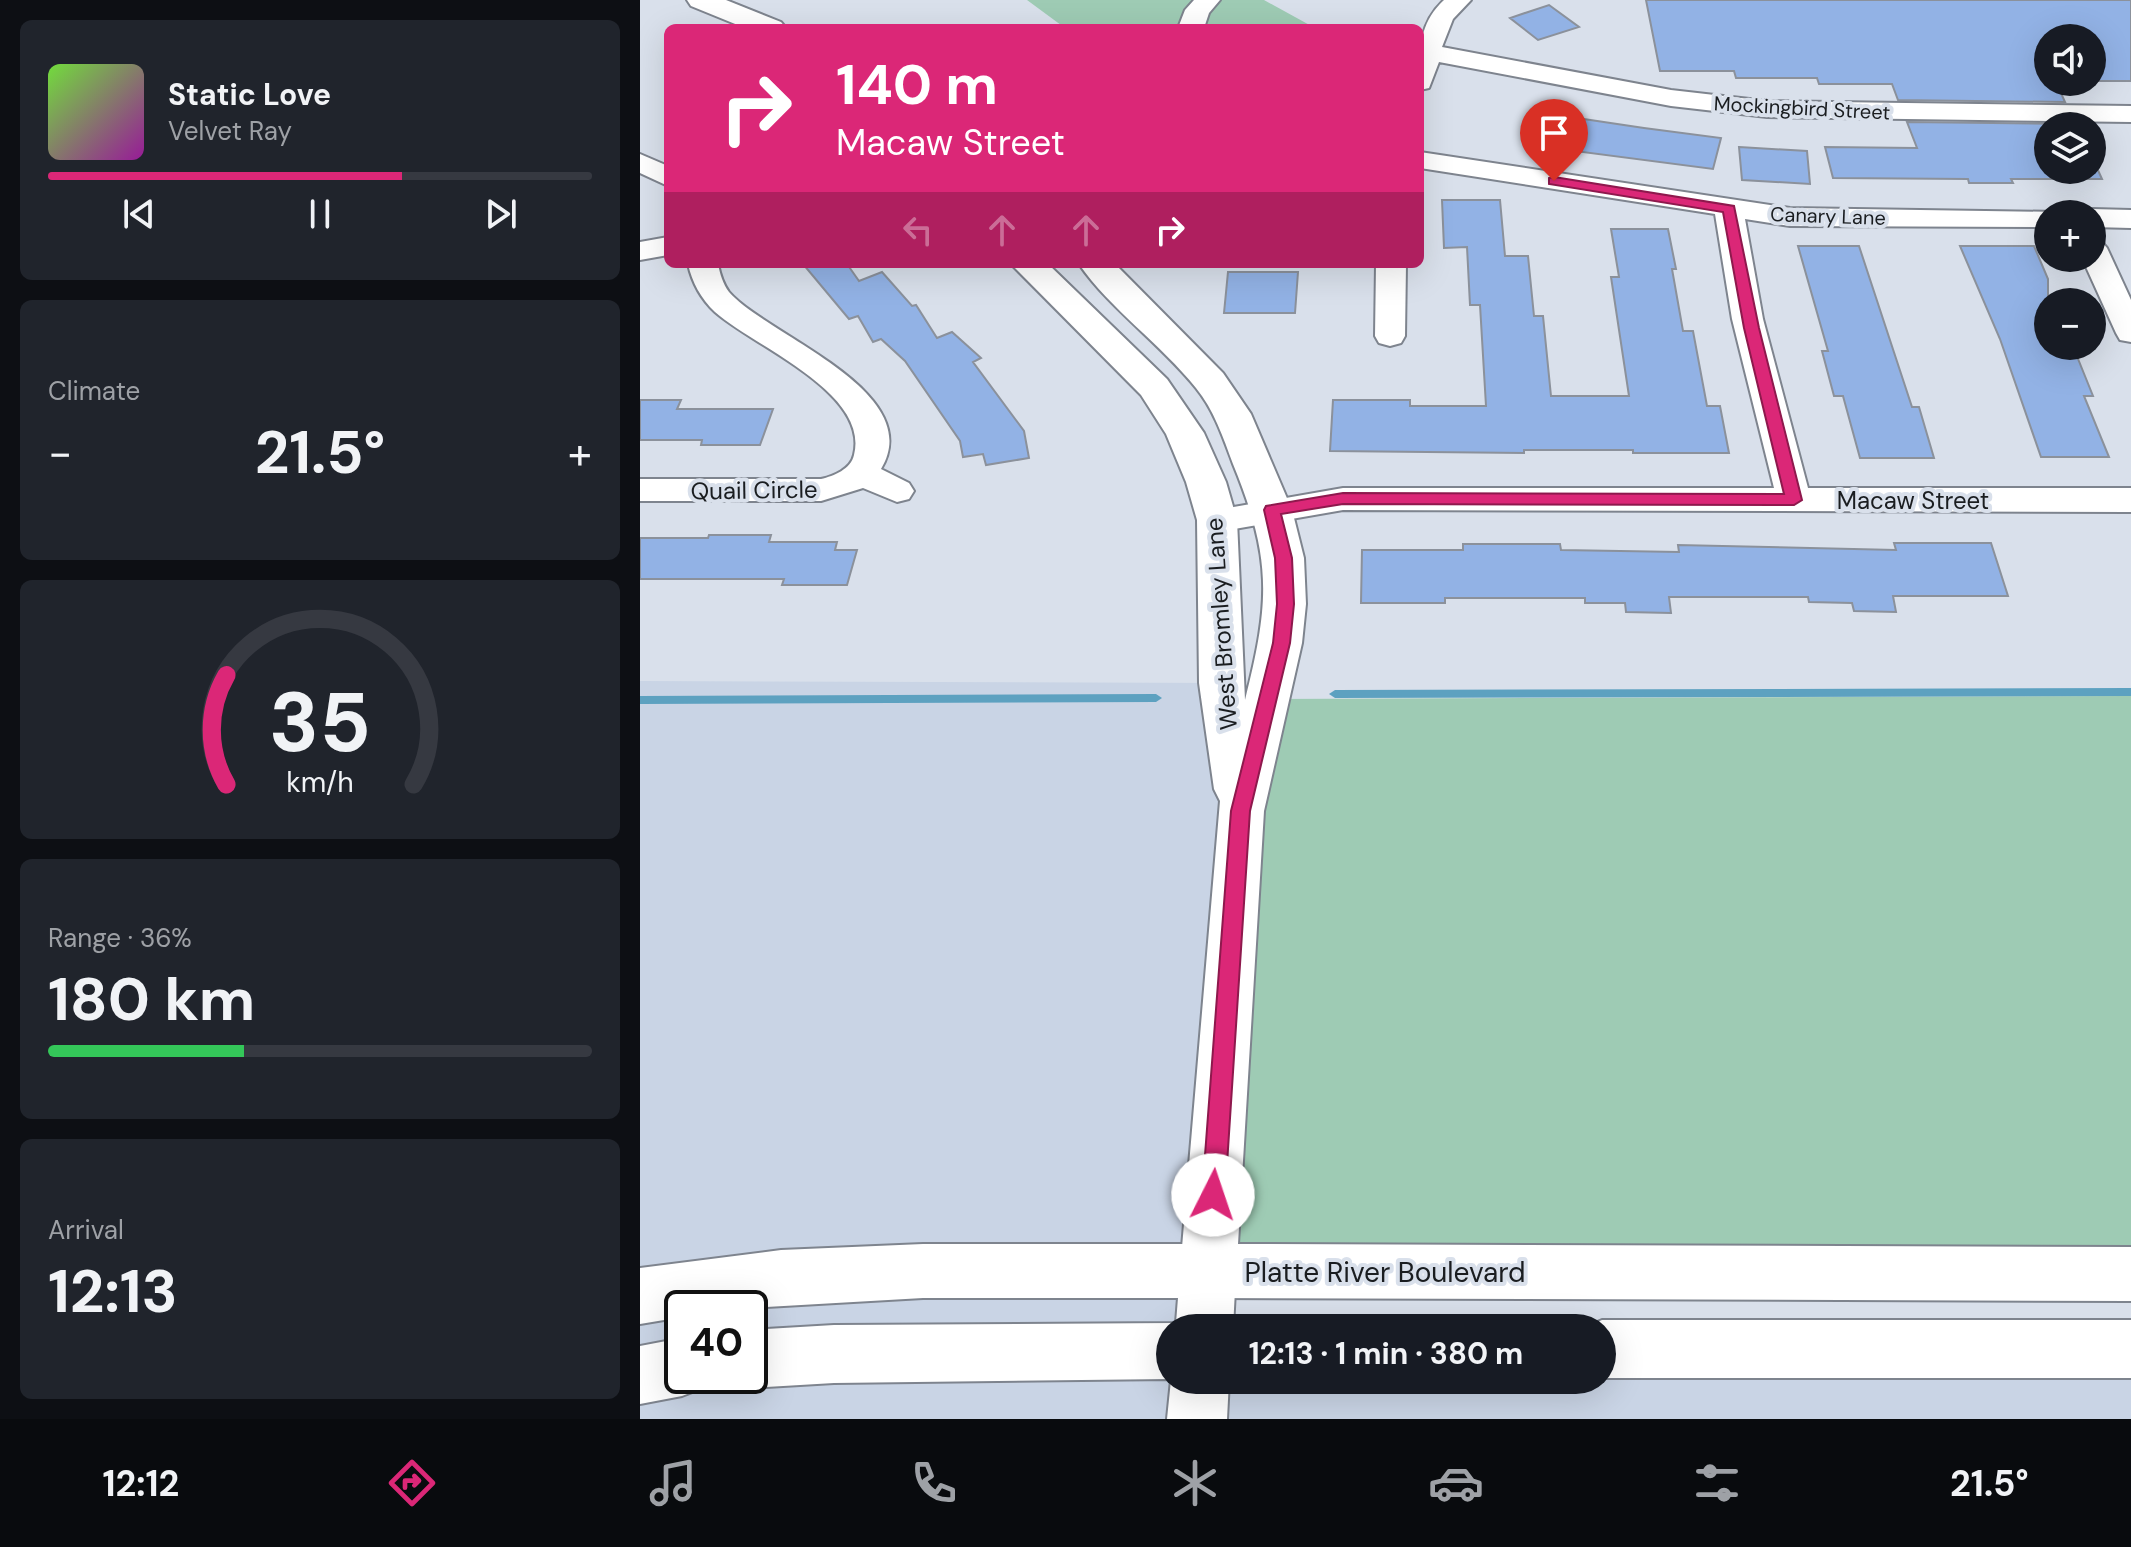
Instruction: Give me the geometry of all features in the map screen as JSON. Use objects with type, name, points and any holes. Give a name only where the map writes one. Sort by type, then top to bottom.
[{"type":"street","points":[[698,0],[724,24]]},
{"type":"street","points":[[698,0],[761,24]]},
{"type":"street","points":[[1192,24],[1197,10],[1208,0]]},
{"type":"street","points":[[1424,52],[1446,8],[1459,0]]},
{"type":"street","name":"Mockingbird Street","points":[[1424,54],[1472,58],[1671,98],[1767,109],[2131,114]]},
{"type":"street","name":"Canary Lane","points":[[1424,161],[1790,217],[2034,218]]},
{"type":"street","points":[[640,162],[664,176]]},
{"type":"street","points":[[1729,209],[1751,328],[1794,500]]},
{"type":"street","points":[[2106,218],[2131,219]]},
{"type":"street","points":[[640,251],[664,247]]},
{"type":"street","points":[[704,268],[708,285],[730,310],[842,386],[861,410],[873,434],[873,447],[861,473],[897,491]]},
{"type":"street","name":"West Bromley Lane","points":[[1032,268],[1154,387],[1185,433],[1206,482],[1217,520],[1221,683],[1241,811]]},
{"type":"street","name":"West Bromley Lane","points":[[1100,268],[1153,318],[1210,381],[1232,414],[1272,510],[1284,558],[1281,643],[1241,811],[1205,1314]]},
{"type":"street","points":[[1390,336],[1391,268]]},
{"type":"street","points":[[2103,272],[2131,333]]},
{"type":"street","name":"Quail Circle","points":[[640,490],[821,490],[849,483],[861,473]]},
{"type":"street","name":"Macaw Street","points":[[1217,520],[1343,499],[2131,500]]},
{"type":"street","name":"Platte River Boulevard","points":[[640,1296],[748,1279],[853,1274],[1208,1271],[2131,1274]]},
{"type":"street","points":[[1616,1349],[2131,1349]]},
{"type":"street","points":[[768,1358],[848,1353],[1156,1350]]},
{"type":"street","points":[[640,1375],[664,1370]]},
{"type":"street","points":[[1197,1419],[1199,1394]]},
{"type":"shaded area","points":[[640,681],[1221,683],[1241,811],[1205,1314],[1156,1314],[1156,1394],[1616,1394],[1616,1349],[2131,1348],[2131,1419],[640,1419]]},
{"type":"green space","points":[[1027,0],[1264,0],[1308,24],[1060,24]]},
{"type":"green space","points":[[2131,696],[2131,1274],[1208,1271],[1268,699]]},
{"type":"building","points":[[1646,0],[2131,0],[2131,81],[2106,81],[2106,24],[2034,24],[2034,96],[2062,96],[2065,102],[1898,100],[1892,84],[1819,84],[1817,78],[1736,78],[1734,71],[1660,71]]},
{"type":"building","points":[[1549,5],[1579,27],[1538,40],[1510,18]]},
{"type":"building","points":[[1557,115],[1721,138],[1713,169],[1544,147]]},
{"type":"building","points":[[1907,122],[2034,124],[2034,179],[2011,179],[2013,183],[1969,183],[1968,179],[1833,178],[1825,147],[1917,148]]},
{"type":"building","points":[[1739,147],[1807,151],[1810,184],[1742,180]]},
{"type":"building","points":[[1442,200],[1500,200],[1505,256],[1528,256],[1534,316],[1543,316],[1551,396],[1629,396],[1611,277],[1619,277],[1611,229],[1668,229],[1683,331],[1693,331],[1707,406],[1720,406],[1729,453],[1633,453],[1633,450],[1524,450],[1524,453],[1330,451],[1333,400],[1410,400],[1410,406],[1486,406],[1480,305],[1470,305],[1467,247],[1444,248]]},
{"type":"building","points":[[1798,246],[1859,246],[1912,407],[1919,407],[1934,458],[1860,458],[1843,396],[1834,396],[1822,351],[1828,351]]},
{"type":"building","points":[[1960,246],[2034,246],[2034,272],[2045,272],[2048,288],[2034,288],[2034,360],[2078,360],[2093,396],[2084,396],[2109,457],[2041,457],[2000,339]]},
{"type":"building","points":[[806,268],[850,268],[859,281],[882,272],[912,306],[916,305],[937,338],[952,332],[981,358],[973,362],[1024,431],[1029,458],[986,465],[983,454],[963,457],[960,441],[905,361],[881,339],[873,342],[858,316],[849,319]]},
{"type":"building","points":[[1228,272],[1298,272],[1295,313],[1224,313]]},
{"type":"building","points":[[640,400],[681,400],[677,409],[773,409],[760,445],[701,445],[702,440],[640,440]]},
{"type":"building","points":[[709,535],[771,535],[769,542],[837,542],[835,550],[857,550],[847,585],[782,585],[784,579],[640,579],[640,538],[708,538]]},
{"type":"building","points":[[1894,543],[1991,543],[2008,596],[1893,596],[1896,612],[1854,611],[1852,603],[1809,602],[1808,597],[1669,597],[1671,613],[1626,612],[1625,603],[1585,603],[1585,598],[1445,598],[1445,603],[1361,603],[1362,550],[1463,550],[1463,544],[1560,544],[1561,550],[1679,552],[1678,545],[1896,550]]},
{"type":"waterway","points":[[1335,694],[2131,692]]},
{"type":"waterway","points":[[640,700],[1156,698]]},
{"type":"route","points":[[1213,1195],[1241,811],[1281,643],[1285,604],[1284,558],[1272,510],[1343,499],[1794,500],[1751,328],[1732,239],[1729,209],[1554,181]]}]
